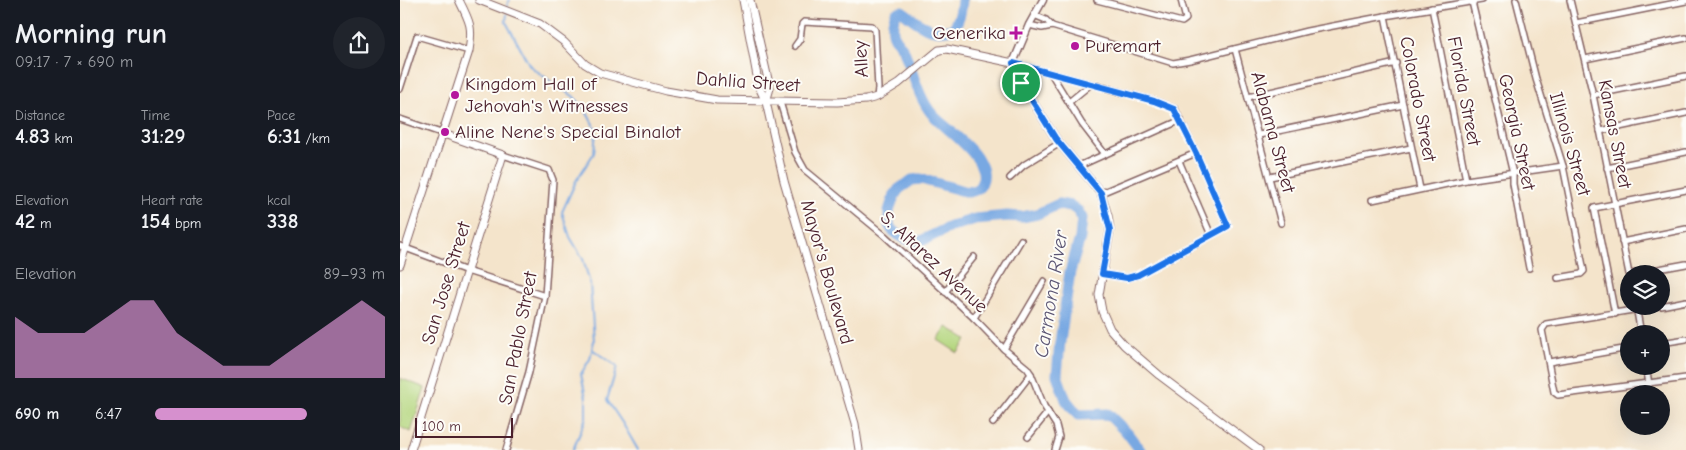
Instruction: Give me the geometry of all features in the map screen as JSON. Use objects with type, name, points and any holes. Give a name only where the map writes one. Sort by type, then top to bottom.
[{"type":"main road","points":[[400,265],[403,246],[469,51],[472,31],[460,0]]},
{"type":"main road","name":"Dahlia Street","points":[[479,0],[540,24],[564,42],[585,64],[600,74],[666,91],[716,100],[766,102],[866,100],[877,97],[913,74],[939,50],[947,49],[1013,63]]},
{"type":"main road","name":"Mayor's Boulevard","points":[[743,0],[760,87],[766,102],[784,181],[855,424],[859,450]]},
{"type":"main road","name":"Mayor's Boulevard","points":[[750,0],[770,88],[766,102]]},
{"type":"main road","points":[[1013,63],[1021,83],[1060,144],[1101,193],[1110,230],[1099,295],[1102,311],[1110,329],[1124,344],[1176,389],[1260,450]]},
{"type":"main road","points":[[442,133],[503,155]]},
{"type":"main road","name":"San Jose Street","points":[[411,450],[503,155]]},
{"type":"street","points":[[1043,0],[1029,24],[1013,63],[1154,101],[1174,109],[1181,120],[1228,226],[1138,275],[1127,278],[1102,274]]},
{"type":"street","points":[[1097,0],[1182,22],[1186,19],[1181,0]]},
{"type":"street","points":[[1123,7],[1125,0]]},
{"type":"street","points":[[1034,15],[1046,20],[1052,26],[1173,63],[1307,31],[1482,0]]},
{"type":"street","name":"Illinois Street","points":[[1516,0],[1536,79],[1563,166],[1584,271],[1581,274],[1558,278]]},
{"type":"street","name":"Kansas Street","points":[[1570,0],[1628,265]]},
{"type":"street","points":[[1576,23],[1686,1]]},
{"type":"street","name":"Georgia Street","points":[[1472,2],[1513,174],[1514,193],[1529,268]]},
{"type":"street","name":"Florida Street","points":[[1432,8],[1466,180]]},
{"type":"street","name":"Colorado Street","points":[[1386,16],[1420,189]]},
{"type":"street","name":"Alley","points":[[795,46],[800,39],[804,22],[872,26],[875,30],[877,97]]},
{"type":"street","points":[[1029,24],[1042,28],[1052,26]]},
{"type":"street","points":[[400,89],[417,36],[469,51]]},
{"type":"street","points":[[1584,59],[1686,38]]},
{"type":"street","name":"Alabama Street","points":[[1235,49],[1281,222]]},
{"type":"street","points":[[1248,97],[1396,63]]},
{"type":"street","points":[[1052,74],[1105,154]]},
{"type":"street","points":[[1592,95],[1686,76]]},
{"type":"street","points":[[1069,102],[1092,84]]},
{"type":"street","name":"S. Altarez Avenue","points":[[780,102],[795,152],[805,170],[884,235],[974,318],[1004,350],[1027,368],[1044,406],[1056,424],[1059,437],[1055,450]]},
{"type":"street","points":[[1259,135],[1404,104]]},
{"type":"street","points":[[1600,131],[1686,113]]},
{"type":"street","points":[[400,118],[442,133]]},
{"type":"street","points":[[1079,166],[1181,120]]},
{"type":"street","points":[[1010,178],[1024,165],[1060,144]]},
{"type":"street","points":[[1270,177],[1411,148]]},
{"type":"street","points":[[1607,168],[1686,152]]},
{"type":"street","points":[[1101,193],[1196,153]]},
{"type":"street","name":"San Pablo Street","points":[[503,155],[549,170],[553,180],[545,296],[529,372],[506,450]]},
{"type":"street","points":[[1179,161],[1212,235]]},
{"type":"street","points":[[1372,200],[1466,180],[1563,166]]},
{"type":"street","points":[[1614,314],[1594,208],[1686,190]]},
{"type":"street","points":[[1622,242],[1686,229]]},
{"type":"street","points":[[974,318],[1022,240]]},
{"type":"street","points":[[403,246],[466,271],[545,296]]},
{"type":"street","points":[[945,292],[974,257]]},
{"type":"street","points":[[1670,267],[1686,264]]},
{"type":"street","points":[[1004,350],[1044,281]]},
{"type":"street","points":[[1670,304],[1686,302]]},
{"type":"street","points":[[1620,312],[1546,324],[1543,327],[1542,330],[1555,394],[1686,378]]},
{"type":"street","points":[[1670,342],[1686,339]]},
{"type":"street","points":[[1549,362],[1620,350]]},
{"type":"street","points":[[993,423],[1031,374]]},
{"type":"street","points":[[1648,375],[1649,384]]},
{"type":"street","points":[[1028,437],[1048,412]]},
{"type":"green space","points":[[947,327],[967,339],[958,353],[938,340]]},
{"type":"green space","points":[[400,378],[425,388],[411,432],[400,427]]},
{"type":"waterway","points":[[507,9],[510,0]]},
{"type":"waterway","name":"Carmona River","points":[[962,0],[960,15],[953,29],[937,31],[925,27],[902,11],[895,15],[893,32],[904,51],[919,92],[927,107],[974,154],[983,173],[982,182],[977,189],[968,192],[921,179],[912,180],[899,189],[894,196],[889,211],[889,225],[901,237],[912,241],[921,241],[950,227],[975,219],[1007,216],[1022,217],[1037,214],[1059,204],[1071,206],[1078,211],[1082,218],[1080,238],[1070,272],[1057,375],[1066,400],[1078,415],[1108,414],[1128,434],[1140,450]]},
{"type":"waterway","points":[[507,14],[506,22],[530,66],[573,96],[585,109],[596,130],[594,153],[576,181],[562,212],[570,237],[583,259],[590,283],[594,341],[590,359],[581,374],[586,398],[586,418],[573,450]]},
{"type":"waterway","points":[[592,349],[617,367],[607,400],[638,450]]},
{"type":"place","name":"Generika","points":[[1016,33]]},
{"type":"place","name":"Puremart","points":[[1075,46]]},
{"type":"place","name":"Kingdom Hall of Jehovah's Witnesses","points":[[455,95]]},
{"type":"place","name":"Aline Nene's Special Binalot","points":[[445,132]]},
{"type":"route","points":[[1013,63],[1154,101],[1174,109],[1181,120],[1228,226],[1138,275],[1127,278],[1102,274],[1110,230],[1101,193],[1056,139],[1021,83],[1013,63]]}]
